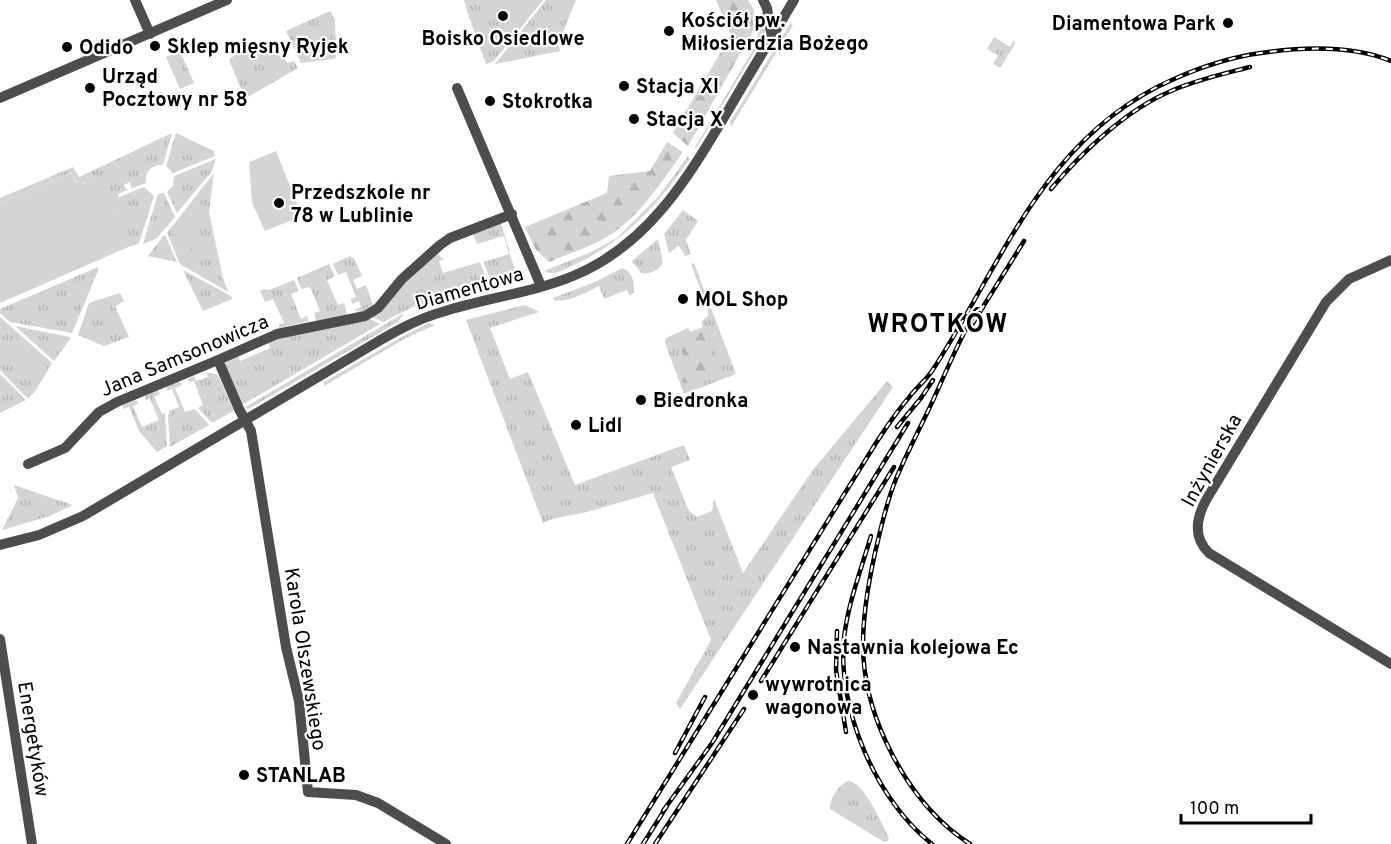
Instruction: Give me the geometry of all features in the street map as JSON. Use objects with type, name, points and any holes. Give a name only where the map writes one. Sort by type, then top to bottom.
[{"type":"street","points":[[135,0],[150,34]]},
{"type":"street","points":[[0,98],[227,0]]},
{"type":"street","points":[[763,0],[767,8],[772,38]]},
{"type":"street","name":"Diamentowa","points":[[0,545],[39,535],[75,520],[416,321],[573,276],[626,245],[654,220],[675,195],[772,38],[789,1]]},
{"type":"street","points":[[458,88],[541,286]]},
{"type":"street","name":"Jana Samsonowicza","points":[[28,464],[65,448],[99,412],[117,402],[277,334],[365,316],[378,308],[402,279],[450,238],[512,214]]},
{"type":"street","name":"Inżynierska","points":[[1391,260],[1349,279],[1326,302],[1206,500],[1199,516],[1197,530],[1200,541],[1209,553],[1391,664]]},
{"type":"street","points":[[218,360],[245,420]]},
{"type":"street","name":"Karola Olszewskiego","points":[[245,420],[251,431],[255,448],[286,647],[299,701],[308,792],[356,795],[378,803],[446,844]]},
{"type":"street","name":"Energetyków","points":[[0,639],[32,844]]},
{"type":"green space","points":[[464,0],[543,0],[494,61],[486,64]]},
{"type":"green space","name":"Boisko Osiedlowe","points":[[486,0],[528,0],[531,9],[495,23]]},
{"type":"green space","points":[[546,0],[576,0],[558,44],[560,51],[495,64]]},
{"type":"green space","points":[[716,0],[748,0],[754,10],[753,31],[688,146],[673,133],[731,35]]},
{"type":"green space","points":[[330,11],[335,19],[336,57],[301,63],[286,31]]},
{"type":"green space","points":[[765,11],[766,29],[761,41],[694,149],[756,45],[761,16],[758,15]]},
{"type":"green space","points":[[331,24],[330,50],[304,59],[295,35]]},
{"type":"green space","points":[[790,24],[793,25],[731,127],[730,122]]},
{"type":"green space","points":[[994,37],[1010,47],[1014,40],[1015,44],[1000,68],[993,64],[998,55],[987,49]]},
{"type":"green space","points":[[251,48],[288,58],[285,59],[287,63],[294,61],[298,68],[246,98],[229,60]]},
{"type":"green space","points":[[180,51],[194,83],[180,89],[166,57]]},
{"type":"green space","points":[[172,133],[163,165],[155,166],[150,170],[146,183],[130,189],[130,182],[124,185],[128,190],[118,194],[119,197],[144,187],[154,196],[139,243],[133,246],[102,176],[82,184],[77,183],[72,173],[0,203],[0,198],[73,167],[79,177]]},
{"type":"green space","points":[[176,133],[214,151],[215,156],[173,173],[166,166]]},
{"type":"green space","points":[[667,142],[683,152],[651,195],[624,225],[598,242],[549,262],[536,250],[525,227],[607,193],[609,176],[650,171]]},
{"type":"green space","points":[[276,151],[302,216],[265,231],[252,203],[249,162]]},
{"type":"green space","points":[[688,156],[689,160],[665,192],[624,234],[592,256],[574,265],[555,273],[544,271],[589,253],[617,238],[658,197]]},
{"type":"green space","points":[[216,159],[212,171],[177,213],[167,192],[173,186],[174,176]]},
{"type":"green space","points":[[72,173],[76,183],[81,181],[83,184],[102,175],[133,245],[0,303],[0,203]]},
{"type":"green space","points":[[214,173],[209,212],[228,292],[180,264],[167,233]]},
{"type":"green space","points":[[164,193],[175,217],[157,238],[143,244],[158,194]]},
{"type":"green space","points":[[198,199],[207,213],[184,260],[171,230]]},
{"type":"green space","points":[[683,210],[698,221],[686,240],[691,254],[685,256],[678,246],[669,253],[664,234]]},
{"type":"green space","points":[[501,223],[516,274],[493,284],[483,262],[509,254],[504,236],[477,244],[473,234]]},
{"type":"green space","points":[[165,235],[177,262],[148,256]]},
{"type":"green space","points":[[658,239],[663,263],[654,271],[641,273],[632,261]]},
{"type":"green space","points":[[438,254],[444,260],[439,261],[443,273],[480,262],[489,285],[415,306],[383,322],[371,316],[435,255]]},
{"type":"green space","points":[[350,256],[354,258],[362,276],[353,280],[357,289],[366,285],[373,305],[361,312],[354,310],[361,307],[359,301],[352,304],[351,299],[356,297],[346,272],[338,275],[333,264]]},
{"type":"green space","points":[[694,263],[736,374],[684,394],[665,343],[666,338],[688,328],[690,332],[703,327],[701,322],[708,316],[708,309],[691,264]]},
{"type":"green space","points":[[329,264],[335,276],[327,280],[338,305],[344,303],[347,314],[316,321],[314,313],[320,311],[310,287],[301,289],[297,278]]},
{"type":"green space","points":[[98,267],[72,333],[10,322],[0,313],[0,309]]},
{"type":"green space","points":[[622,268],[631,274],[633,281],[634,292],[630,296],[627,290],[604,299],[599,286],[570,299],[553,300],[553,298],[595,282]]},
{"type":"green space","points":[[183,270],[231,296],[232,299],[203,311]]},
{"type":"green space","points":[[294,280],[299,291],[291,294],[301,319],[307,316],[309,321],[279,328],[279,325],[284,323],[273,299],[265,302],[260,291],[269,290]]},
{"type":"green space","points":[[120,293],[124,301],[115,306],[129,337],[104,346],[78,335],[89,303]]},
{"type":"green space","points":[[525,305],[539,312],[490,328],[510,379],[528,372],[575,485],[684,445],[690,460],[671,467],[689,511],[697,517],[712,511],[714,499],[743,573],[812,471],[887,381],[893,387],[680,709],[676,703],[711,640],[653,493],[543,523],[466,320]]},
{"type":"green space","points":[[404,313],[398,322],[250,408],[244,408]]},
{"type":"green space","points":[[0,317],[52,363],[28,399],[0,370]]},
{"type":"green space","points":[[368,318],[380,324],[242,405],[225,365],[226,362],[238,355],[240,361],[270,348],[268,342],[281,337]]},
{"type":"green space","points":[[429,323],[435,325],[406,338],[324,386],[324,382]]},
{"type":"green space","points":[[15,326],[70,337],[70,339],[54,361]]},
{"type":"green space","points":[[705,331],[713,356],[698,378],[683,383],[681,374],[675,368],[676,364],[684,358],[680,345],[684,343],[688,335]]},
{"type":"green space","points":[[26,347],[48,369],[37,385],[11,362]]},
{"type":"green space","points":[[206,372],[218,375],[233,409],[212,423],[198,408],[203,405],[194,381],[189,382],[188,379],[194,376],[196,381],[208,377]]},
{"type":"green space","points":[[0,374],[26,400],[0,413]]},
{"type":"green space","points":[[179,381],[182,385],[175,388],[185,412],[195,409],[209,425],[170,447],[168,415],[169,411],[179,407],[172,389],[167,391],[166,386]]},
{"type":"green space","points":[[158,390],[160,394],[154,397],[162,414],[165,413],[167,446],[157,452],[139,431],[129,407],[123,409],[123,405],[136,400],[139,403],[133,406],[142,427],[159,420],[150,399],[145,400],[145,395]]},
{"type":"green space","points":[[14,485],[73,505],[50,516],[2,530],[18,498]]},
{"type":"green space","points":[[848,781],[860,788],[866,796],[889,838],[888,841],[884,842],[830,809],[835,793]]},
{"type":"railway","points":[[627,844],[888,424],[932,371],[1031,205],[1059,167],[1091,133],[1129,103],[1174,79],[1239,57],[1277,51],[1326,49],[1360,52],[1391,61]]},
{"type":"railway","points":[[1051,189],[1106,133],[1154,99],[1180,87],[1250,67]]},
{"type":"railway","points":[[973,323],[1024,241]]},
{"type":"railway","points":[[970,844],[946,826],[926,805],[908,782],[893,756],[872,705],[863,656],[863,632],[869,581],[892,488],[974,314]]},
{"type":"railway","points":[[897,427],[933,380]]},
{"type":"railway","points":[[663,811],[712,743],[908,423]]},
{"type":"railway","points":[[761,681],[894,467]]},
{"type":"railway","points":[[871,536],[852,599],[844,638],[843,665],[847,694],[864,751],[878,778],[894,803],[932,844]]},
{"type":"railway","points":[[837,631],[836,670],[846,732]]},
{"type":"railway","points":[[675,753],[705,697]]},
{"type":"railway","points":[[655,844],[744,709]]},
{"type":"railway","points":[[643,844],[667,806]]},
{"type":"place","name":"Boisko Osiedlowe","points":[[503,16]]},
{"type":"place","name":"Diamentowa Park","points":[[1228,23]]},
{"type":"place","name":"Kościół pw. Miłosierdzia Bożego","points":[[669,31]]},
{"type":"place","name":"Sklep mięsny Ryjek","points":[[155,46]]},
{"type":"place","name":"Odido","points":[[67,47]]},
{"type":"place","name":"Stacja XI","points":[[624,86]]},
{"type":"place","name":"Urząd Pocztowy nr 58","points":[[90,88]]},
{"type":"place","name":"Stokrotka","points":[[490,101]]},
{"type":"place","name":"Stacja X","points":[[634,119]]},
{"type":"place","name":"Przedszkole nr 78 w Lublinie","points":[[279,203]]},
{"type":"place","name":"MOL Shop","points":[[683,299]]},
{"type":"place","name":"Biedronka","points":[[641,400]]},
{"type":"place","name":"Lidl","points":[[576,425]]},
{"type":"place","name":"Nastawnia kolejowa Ec","points":[[795,647]]},
{"type":"place","name":"wywrotnica wagonowa","points":[[753,695]]},
{"type":"place","name":"STANLAB","points":[[244,775]]},
{"type":"district","name":"WROTKÓW","points":[[938,323]]}]
